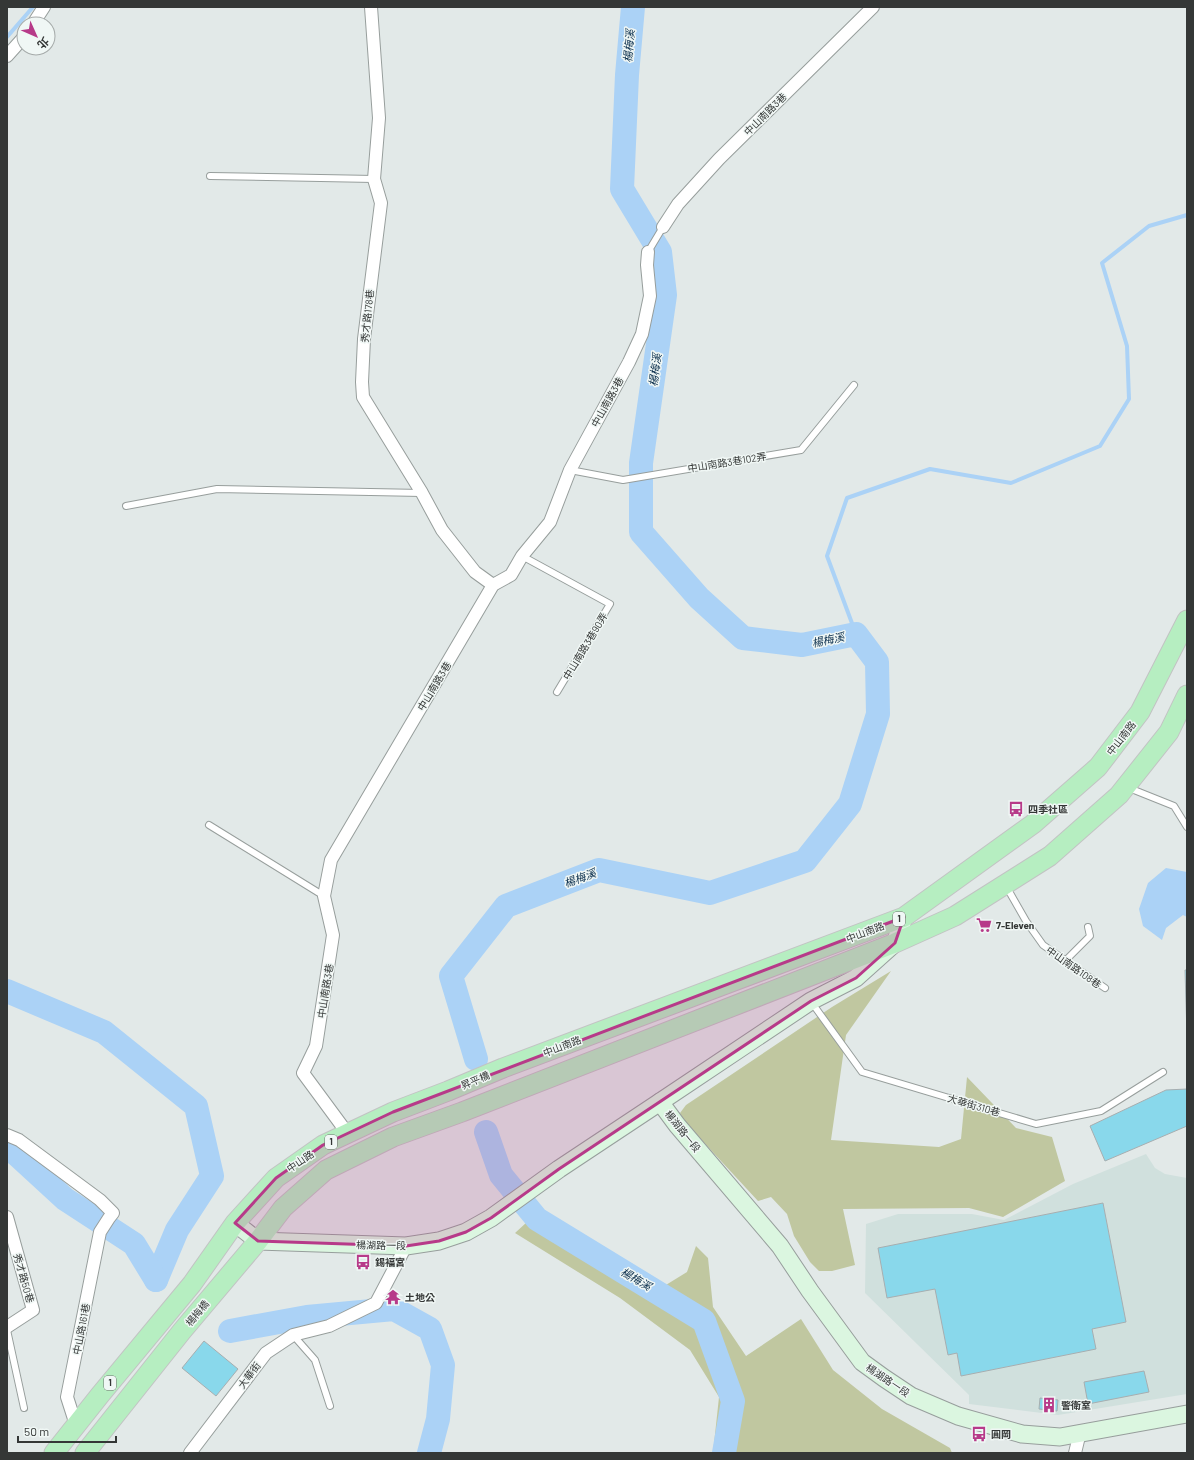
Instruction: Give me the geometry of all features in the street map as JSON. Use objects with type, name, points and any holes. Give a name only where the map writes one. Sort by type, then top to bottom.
[{"type":"main road","name":"中山南路","points":[[503,1068],[904,918],[1033,824],[1098,767],[1140,712],[1187,620]]},
{"type":"main road","name":"中山南路","points":[[258,1241],[283,1208],[326,1170],[393,1137],[462,1112],[894,943],[955,916],[1050,856],[1119,795],[1169,732],[1187,695]]},
{"type":"main road","name":"昇平橋","points":[[448,1091],[503,1068]]},
{"type":"main road","name":"中山路","points":[[76,1425],[192,1284],[235,1223],[276,1178],[324,1145],[393,1112],[448,1091]]},
{"type":"main road","name":"楊梅橋","points":[[85,1453],[182,1331],[258,1241]]},
{"type":"main road","name":"1","points":[[54,1453],[76,1425]]},
{"type":"street","points":[[38,16],[44,7]]},
{"type":"street","name":"秀才路178巷","points":[[370,7],[379,118],[374,180],[380,204],[364,339],[362,382],[363,397],[422,493],[442,530],[475,572],[493,585]]},
{"type":"street","name":"中山南路3巷","points":[[663,227],[678,204],[719,159],[873,7]]},
{"type":"street","points":[[7,56],[16,45]]},
{"type":"street","name":"中山南路3巷","points":[[348,1134],[303,1073],[316,1046],[333,935],[324,896],[330,860],[493,585],[510,575],[522,556],[550,522],[570,470],[629,362],[642,334],[650,296],[647,265],[648,252]]},
{"type":"street","name":"楊湖路一段","points":[[258,1241],[406,1246],[439,1241],[466,1232],[491,1218],[559,1169],[811,1002],[856,978],[894,943],[904,918]]},
{"type":"street","name":"楊湖路一段","points":[[660,1102],[677,1125],[780,1246],[862,1362],[911,1396],[958,1416],[1022,1434],[1060,1437],[1080,1432],[1187,1414]]},
{"type":"street","name":"中山路161巷","points":[[7,1135],[19,1140],[100,1200],[113,1213],[108,1218],[100,1232],[67,1397],[76,1425]]},
{"type":"street","name":"秀才路50巷","points":[[7,1217],[33,1310],[7,1328]]},
{"type":"street","points":[[235,1223],[258,1241]]},
{"type":"street","name":"大華街","points":[[190,1453],[266,1353],[293,1335],[329,1326],[376,1303],[406,1246]]},
{"type":"street","points":[[1075,1453],[1080,1432]]},
{"type":"lane","points":[[210,176],[374,180]]},
{"type":"lane","points":[[648,252],[663,227]]},
{"type":"lane","name":"中山南路3巷102弄","points":[[570,470],[623,480],[801,450],[854,385]]},
{"type":"lane","points":[[126,506],[217,490],[422,493]]},
{"type":"lane","name":"中山南路3巷90弄","points":[[522,556],[610,604],[557,692]]},
{"type":"lane","points":[[1125,786],[1174,806],[1187,827]]},
{"type":"lane","points":[[209,825],[324,896]]},
{"type":"lane","name":"中山南路108巷","points":[[1005,884],[1026,921],[1043,945],[1105,988]]},
{"type":"lane","points":[[1065,961],[1090,936],[1088,927]]},
{"type":"lane","name":"大華街310巷","points":[[811,1002],[862,1072],[1036,1124],[1101,1110],[1163,1072]]},
{"type":"lane","points":[[7,1328],[24,1408]]},
{"type":"lane","points":[[293,1335],[315,1360],[330,1406]]},
{"type":"highlighted area","points":[[904,917],[895,943],[856,978],[811,1001],[559,1169],[491,1218],[466,1232],[439,1241],[406,1246],[258,1241],[235,1223],[276,1178],[323,1145],[393,1112]]},
{"type":"shaded area","points":[[1146,1154],[1155,1168],[1165,1174],[1187,1178],[1187,1394],[1058,1415],[969,1404],[969,1395],[865,1293],[866,1224],[898,1214],[972,1214],[1004,1220],[1073,1184]]},
{"type":"green space","points":[[891,971],[846,1035],[831,1140],[939,1147],[961,1139],[967,1077],[1016,1128],[1052,1137],[1065,1181],[1003,1217],[969,1208],[843,1209],[855,1265],[832,1271],[819,1271],[810,1262],[794,1236],[787,1214],[771,1197],[758,1201],[684,1121],[680,1113],[686,1105],[832,1007]]},
{"type":"green space","points":[[527,1222],[648,1296],[687,1272],[696,1246],[708,1258],[713,1307],[746,1356],[801,1319],[833,1370],[882,1409],[950,1448],[952,1453],[713,1453],[719,1397],[690,1350],[620,1298],[515,1233]]},
{"type":"water","points":[[1166,868],[1187,872],[1187,917],[1183,915],[1166,928],[1162,940],[1143,926],[1139,909],[1148,883]]},
{"type":"building","points":[[1185,970],[1187,970],[1187,1035]]},
{"type":"building","points":[[1187,1089],[1187,1126],[1105,1161],[1090,1126],[1166,1090]]},
{"type":"building","points":[[1103,1203],[1126,1322],[1092,1329],[1096,1349],[961,1376],[957,1353],[948,1355],[935,1289],[887,1298],[878,1248]]},
{"type":"building","points":[[204,1341],[238,1369],[216,1396],[182,1368]]},
{"type":"building","points":[[1144,1371],[1149,1392],[1088,1404],[1084,1382]]},
{"type":"building","name":"警衛室","points":[[1040,1398],[1058,1400],[1057,1411],[1039,1409]]},
{"type":"waterway","points":[[7,37],[33,7]]},
{"type":"waterway","name":"楊梅溪","points":[[476,1059],[451,976],[506,906],[599,870],[710,893],[805,861],[850,804],[878,714],[877,662],[856,634],[802,645],[743,638],[699,598],[641,532],[641,463],[665,295],[660,252],[622,189],[627,75],[633,7]]},
{"type":"waterway","points":[[856,634],[827,556],[847,498],[930,469],[1011,483],[1100,446],[1129,399],[1127,346],[1102,263],[1149,226],[1187,215]]},
{"type":"waterway","points":[[7,991],[104,1032],[196,1106],[212,1176],[177,1230],[156,1280]]},
{"type":"waterway","name":"楊梅溪","points":[[486,1132],[501,1175],[537,1219],[704,1321],[733,1401],[724,1453]]},
{"type":"waterway","points":[[7,1148],[16,1154],[65,1199],[134,1244],[156,1280]]},
{"type":"waterway","points":[[230,1331],[307,1317],[394,1309],[430,1329],[443,1365],[438,1419],[429,1453]]},
{"type":"place","name":"四季社區","points":[[1016,809]]},
{"type":"place","name":"7-Eleven","points":[[984,925]]},
{"type":"place","name":"錫褔宮","points":[[363,1262]]},
{"type":"place","name":"土地公","points":[[393,1297]]},
{"type":"place","name":"警衛室","points":[[1049,1405]]},
{"type":"place","name":"圓岡","points":[[979,1434]]}]
